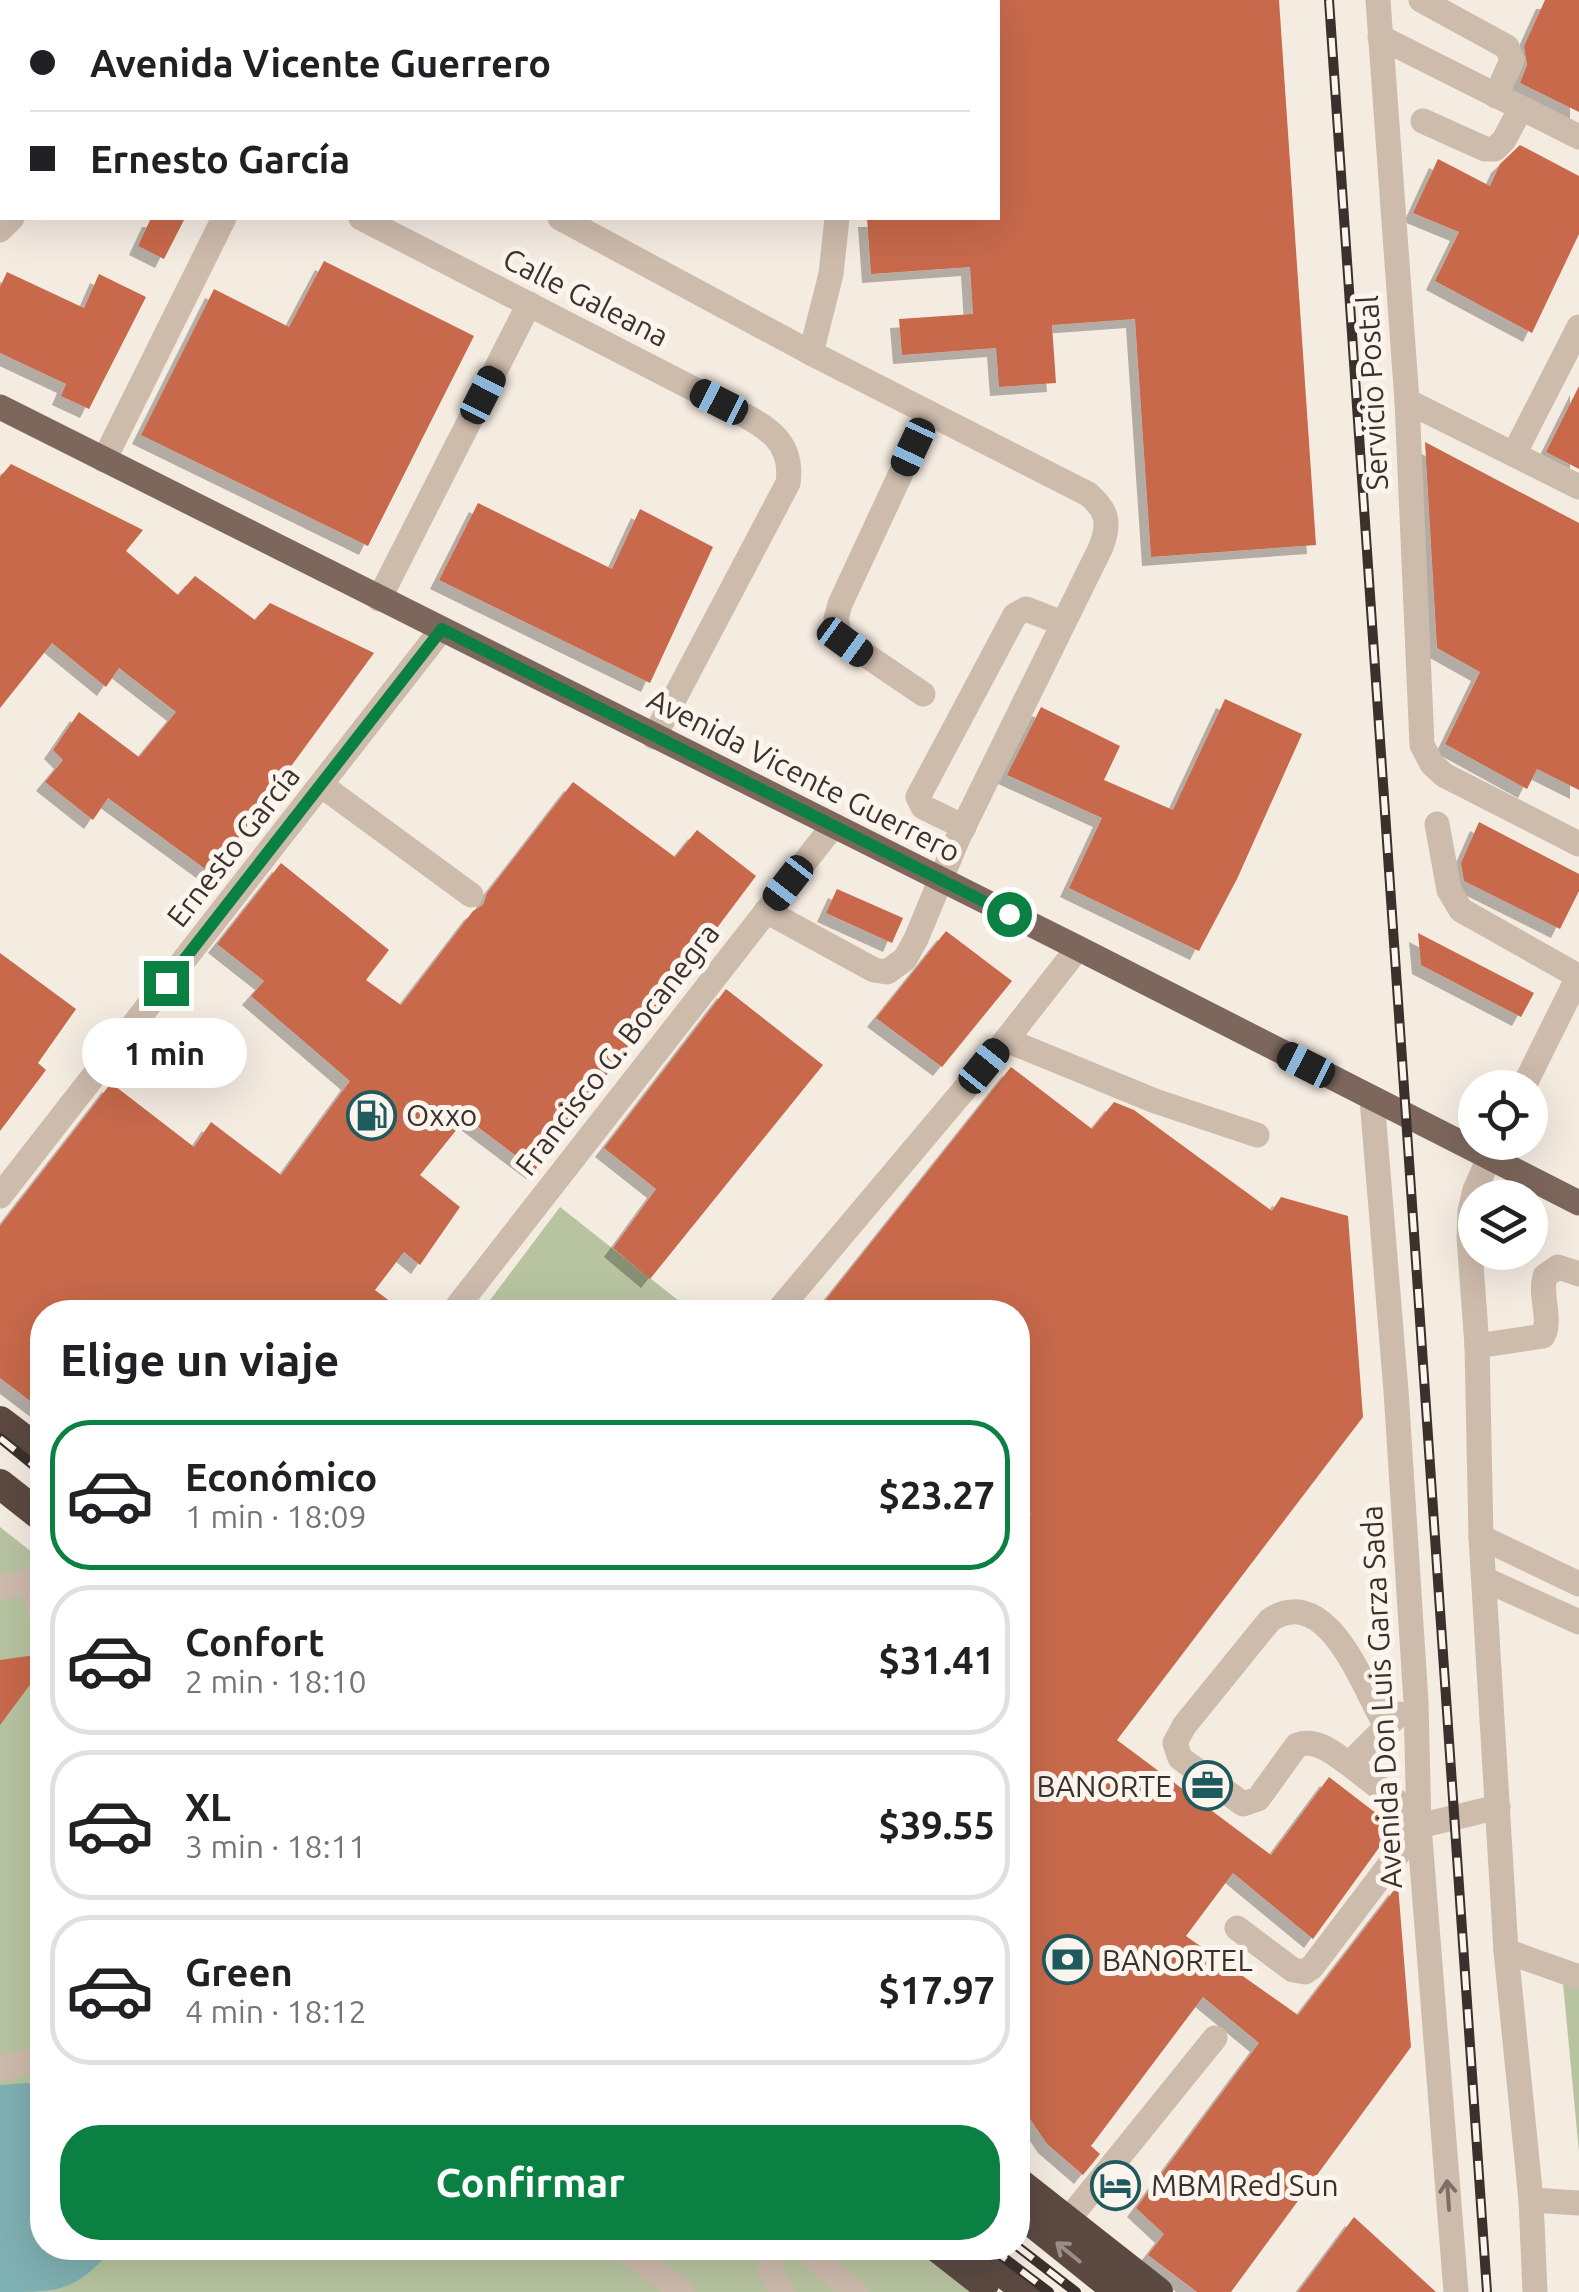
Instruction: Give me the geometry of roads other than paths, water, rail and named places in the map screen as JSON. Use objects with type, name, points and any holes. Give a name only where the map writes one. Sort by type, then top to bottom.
[{"type":"highway","points":[[0,1421],[30,1444]]},
{"type":"highway","points":[[0,1458],[8,1490],[30,1507]]},
{"type":"highway","points":[[1030,2192],[1158,2292]]},
{"type":"highway","points":[[1030,2221],[1119,2292]]},
{"type":"highway","points":[[953,2260],[994,2292]]},
{"type":"highway","points":[[987,2260],[1028,2292]]},
{"type":"main road","name":"Avenida Vicente Guerrero","points":[[0,406],[1372,1098],[1458,1135]]},
{"type":"main road","name":"Avenida Vicente Guerrero","points":[[1508,1160],[1579,1203]]},
{"type":"street","name":"Servicio Postal","points":[[1378,0],[1407,402],[1422,745],[1432,764],[1444,775],[1579,844]]},
{"type":"street","points":[[1421,0],[1508,47],[1512,60],[1496,96]]},
{"type":"street","points":[[1380,36],[1579,137]]},
{"type":"street","points":[[1423,121],[1485,149],[1495,149],[1522,108]]},
{"type":"street","points":[[104,460],[223,220]]},
{"type":"street","name":"Calle Galeana","points":[[364,220],[719,402],[779,440],[789,459],[788,483],[654,737]]},
{"type":"street","points":[[564,220],[811,353],[1088,494],[1102,505],[1108,517],[1107,531],[905,959],[887,972],[858,964],[766,912]]},
{"type":"street","points":[[811,353],[831,274],[837,220]]},
{"type":"street","points":[[379,600],[529,304]]},
{"type":"street","points":[[1514,454],[1579,327]]},
{"type":"street","points":[[1407,402],[1579,487]]},
{"type":"street","points":[[923,694],[845,642],[836,620],[850,581],[929,413]]},
{"type":"street","points":[[964,827],[923,807],[918,798],[1014,614],[1026,610],[1062,622]]},
{"type":"street","name":"Ernesto García","points":[[0,1196],[442,629]]},
{"type":"street","points":[[321,785],[471,895]]},
{"type":"street","points":[[1437,824],[1449,890],[1461,910],[1579,976],[1532,1070]]},
{"type":"street","name":"Francisco G. Bocanegra","points":[[462,1300],[833,826]]},
{"type":"street","points":[[787,1300],[1006,1040],[1078,948]]},
{"type":"street","points":[[1006,1040],[1156,1101],[1258,1135]]},
{"type":"street","name":"Avenida Don Luis Garza Sada","points":[[1372,1098],[1396,1391],[1416,1702],[1419,1826],[1456,2292]]},
{"type":"street","points":[[1488,1160],[1470,1211],[1482,1537],[1506,1951],[1538,2288]]},
{"type":"street","points":[[1476,1346],[1544,1336],[1545,1276],[1558,1268],[1579,1274]]},
{"type":"street","points":[[1482,1537],[1579,1584]]},
{"type":"street","points":[[0,1588],[30,1577]]},
{"type":"street","points":[[1484,1579],[1579,1622]]},
{"type":"street","points":[[1385,1724],[1344,1649],[1322,1620],[1307,1613],[1280,1614],[1270,1620],[1184,1726],[1175,1743],[1180,1758],[1243,1804],[1258,1799],[1298,1745],[1304,1742],[1325,1748],[1400,1802],[1419,1826]]},
{"type":"street","points":[[1349,1764],[1385,1724],[1416,1702]]},
{"type":"street","points":[[1237,1928],[1294,1970],[1308,1970],[1419,1826],[1498,1807]]},
{"type":"street","points":[[1506,1951],[1579,1978]]},
{"type":"street","points":[[1067,2221],[1215,2038]]},
{"type":"street","points":[[0,2069],[30,2061]]},
{"type":"street","points":[[1531,2200],[1579,2203]]},
{"type":"street","points":[[639,2260],[682,2292]]},
{"type":"street","points":[[771,2260],[770,2271],[782,2292]]},
{"type":"street","points":[[816,2260],[855,2292]]},
{"type":"water","points":[[30,2084],[30,2260],[102,2260],[77,2281],[53,2290],[0,2292],[0,2085]]},
{"type":"railway","points":[[1329,0],[1487,2292]]},
{"type":"railway","points":[[0,1438],[30,1462]]},
{"type":"railway","points":[[1030,2256],[1076,2292]]},
{"type":"railway","points":[[1007,2260],[1049,2292]]},
{"type":"place","name":"Oxxo","points":[[371,1115]]},
{"type":"place","name":"BANORTE","points":[[1207,1786]]},
{"type":"place","name":"BANORTEL","points":[[1067,1960]]},
{"type":"place","name":"MBM Red Sun","points":[[1116,2185]]}]
